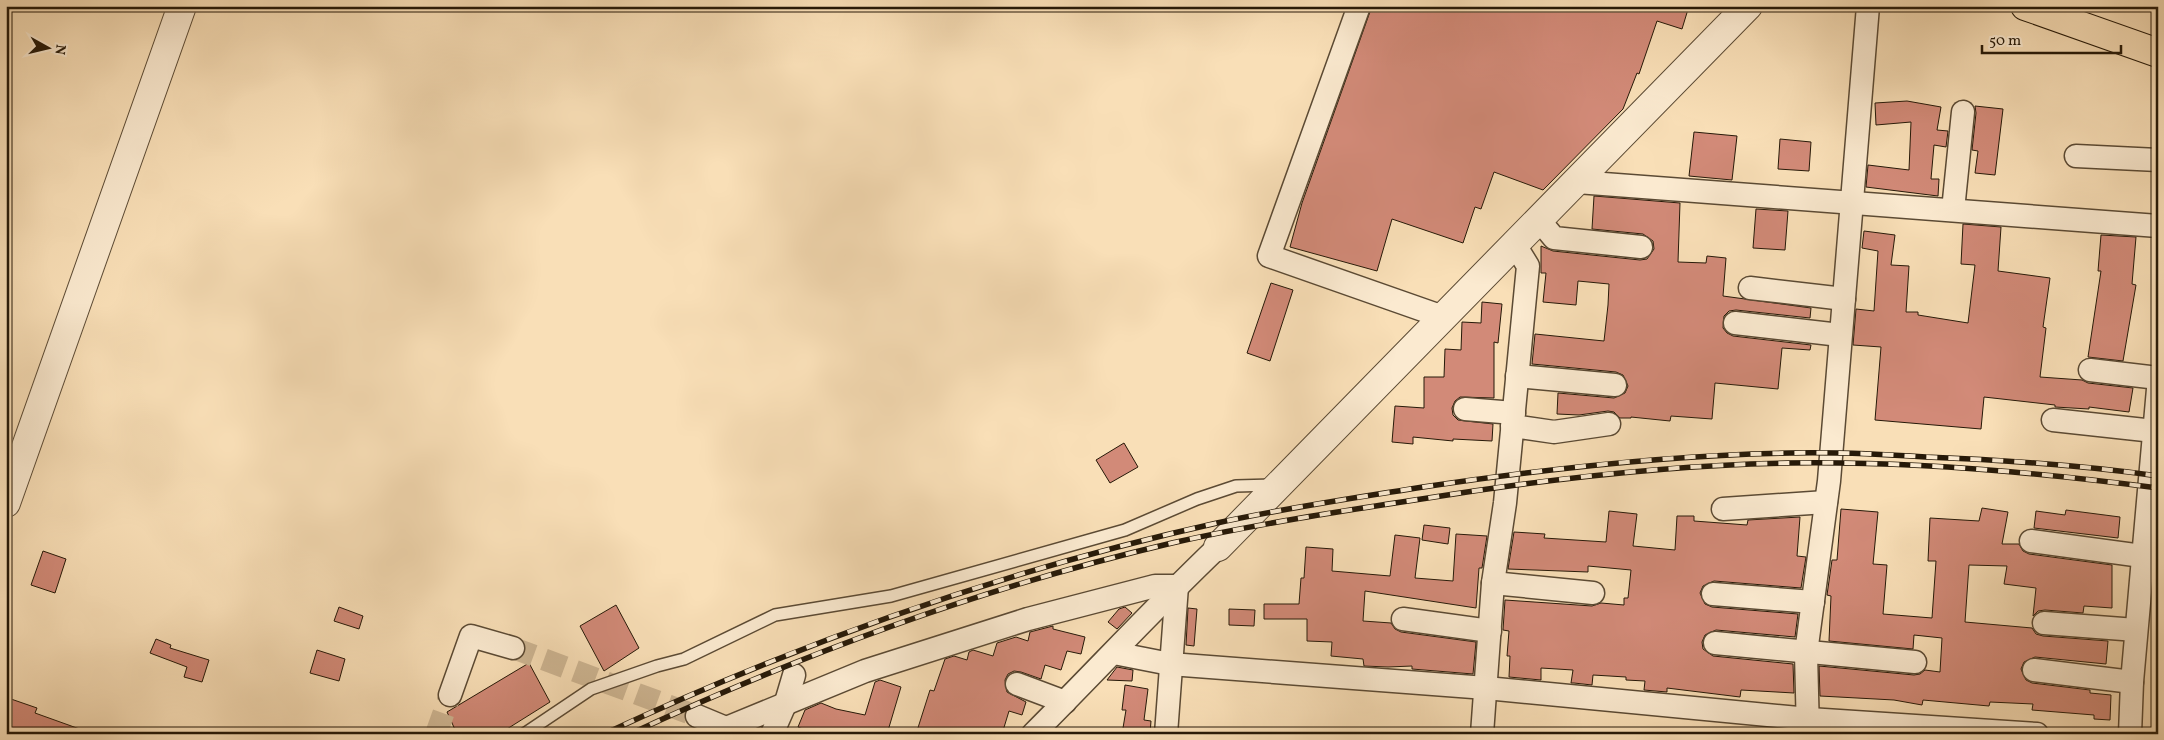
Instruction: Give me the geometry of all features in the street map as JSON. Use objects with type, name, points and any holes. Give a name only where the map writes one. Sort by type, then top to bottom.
[{"type":"main road","points":[[2026,6],[2158,53]]},
{"type":"street","points":[[6,503],[182,6]]},
{"type":"street","points":[[1359,6],[1269,256],[1443,317]]},
{"type":"street","points":[[1033,734],[1748,6]]},
{"type":"street","points":[[1809,726],[1806,652],[1826,502],[1868,6]]},
{"type":"street","points":[[1954,210],[1963,112]]},
{"type":"street","points":[[2076,156],[2158,160]]},
{"type":"street","points":[[1576,182],[2158,226]]},
{"type":"street","points":[[1539,220],[1554,238],[1641,247]]},
{"type":"street","points":[[1482,734],[1493,584],[1505,503],[1528,266],[1515,244]]},
{"type":"street","points":[[1750,288],[1844,299]]},
{"type":"street","points":[[1734,323],[1840,335]]},
{"type":"street","points":[[2090,370],[2158,378]]},
{"type":"street","points":[[1517,376],[1615,385]]},
{"type":"street","points":[[2130,734],[2132,682],[2142,556],[2152,531],[2158,389]]},
{"type":"street","points":[[1465,409],[1554,432],[1609,424]]},
{"type":"street","points":[[2053,420],[2155,436]]},
{"type":"street","points":[[1723,509],[1826,502]]},
{"type":"street","points":[[2031,541],[2142,556]]},
{"type":"street","points":[[1493,584],[1593,593]]},
{"type":"street","points":[[697,716],[726,732],[786,702],[865,671],[1028,619],[1155,586],[1177,586]]},
{"type":"street","points":[[1166,734],[1177,586]]},
{"type":"street","points":[[1713,594],[1813,602]]},
{"type":"street","points":[[1403,620],[1490,631]]},
{"type":"street","points":[[2044,623],[2136,630]]},
{"type":"street","points":[[450,695],[471,636],[513,648]]},
{"type":"street","points":[[1715,643],[1915,662]]},
{"type":"street","points":[[1114,653],[1170,664],[1406,675],[1486,688],[1809,726],[2037,734]]},
{"type":"street","points":[[2034,670],[2132,682]]},
{"type":"street","points":[[772,734],[786,702],[794,675]]},
{"type":"street","points":[[1017,684],[1065,702]]},
{"type":"lane","points":[[524,734],[591,689],[657,666],[684,659],[775,615],[891,596],[1125,530],[1197,499],[1236,486],[1279,485]]},
{"type":"building","points":[[1372,6],[1689,6],[1682,29],[1657,21],[1639,74],[1637,73],[1623,109],[1543,190],[1494,172],[1481,209],[1475,207],[1463,243],[1392,219],[1377,271],[1290,247],[1302,203]]},
{"type":"building","points":[[1907,101],[1941,107],[1937,130],[1948,131],[1946,147],[1934,145],[1931,179],[1939,179],[1938,196],[1866,187],[1868,165],[1909,170],[1911,122],[1876,125],[1875,103]]},
{"type":"building","points":[[1975,106],[2003,109],[1995,175],[1975,173],[1978,151],[1972,150]]},
{"type":"building","points":[[1694,132],[1737,136],[1732,180],[1689,176]]},
{"type":"building","points":[[1780,139],[1811,142],[1809,171],[1778,169]]},
{"type":"building","points":[[1594,196],[1680,203],[1678,262],[1706,263],[1707,256],[1726,258],[1723,296],[1811,308],[1810,318],[1736,310],[1729,311],[1724,316],[1723,328],[1733,336],[1811,345],[1810,350],[1782,348],[1778,389],[1715,383],[1712,419],[1671,416],[1670,421],[1631,417],[1620,418],[1614,412],[1608,411],[1579,415],[1557,414],[1558,393],[1614,398],[1625,393],[1628,386],[1623,375],[1616,372],[1532,364],[1535,334],[1604,341],[1608,305],[1609,284],[1578,281],[1576,305],[1543,302],[1546,273],[1541,273],[1541,246],[1553,251],[1640,260],[1647,259],[1654,249],[1653,241],[1643,234],[1592,229]]},
{"type":"building","points":[[1756,209],[1788,211],[1785,250],[1753,248]]},
{"type":"building","points":[[1963,224],[2001,227],[1998,271],[2050,278],[2043,327],[2046,328],[2040,377],[2082,380],[2088,383],[2133,388],[2129,412],[2089,407],[2089,409],[2055,407],[2055,405],[1984,397],[1981,429],[1875,420],[1881,347],[1853,345],[1856,309],[1874,311],[1878,251],[1862,248],[1864,231],[1895,235],[1891,265],[1909,266],[1906,312],[1918,312],[1918,315],[1968,323],[1975,265],[1961,264]]},
{"type":"building","points":[[2101,235],[2136,237],[2132,284],[2136,285],[2123,361],[2088,357],[2101,271],[2098,271]]},
{"type":"building","points":[[1271,283],[1293,290],[1270,361],[1247,353]]},
{"type":"building","points":[[1482,302],[1502,304],[1498,343],[1494,342],[1494,398],[1460,397],[1455,401],[1452,408],[1453,415],[1458,420],[1493,424],[1492,441],[1453,439],[1453,441],[1413,437],[1413,444],[1392,442],[1395,406],[1424,408],[1424,377],[1444,377],[1445,349],[1461,350],[1462,322],[1481,323]]},
{"type":"building","points":[[1124,443],[1138,467],[1110,483],[1096,460]]},
{"type":"building","points":[[1982,508],[2008,512],[2002,544],[2019,544],[2023,551],[2029,554],[2112,565],[2112,608],[2084,606],[2083,613],[2045,610],[2038,611],[2033,616],[2036,588],[2004,584],[2007,566],[1969,565],[1965,622],[2032,628],[2036,634],[2043,636],[2108,641],[2106,664],[2035,657],[2024,662],[2021,669],[2026,680],[2032,683],[2090,690],[2090,693],[2111,695],[2110,720],[2094,719],[2094,715],[2032,710],[2033,704],[1990,702],[1989,706],[1923,700],[1922,705],[1894,700],[1820,696],[1819,666],[1914,675],[1920,674],[1925,670],[1940,672],[1942,638],[1914,635],[1913,649],[1829,641],[1831,596],[1827,595],[1832,560],[1837,560],[1841,509],[1878,512],[1873,564],[1887,565],[1883,614],[1932,618],[1936,561],[1928,561],[1930,518],[1979,521]]},
{"type":"building","points":[[2066,510],[2120,517],[2118,538],[2034,528],[2036,511],[2065,515]]},
{"type":"building","points":[[1609,511],[1637,514],[1633,546],[1675,550],[1677,516],[1694,516],[1694,521],[1747,525],[1748,520],[1800,517],[1797,556],[1806,557],[1801,588],[1714,581],[1703,586],[1700,593],[1705,604],[1712,607],[1798,614],[1795,637],[1716,630],[1705,635],[1702,642],[1703,649],[1713,656],[1793,664],[1794,693],[1741,690],[1740,697],[1667,688],[1667,692],[1644,690],[1645,681],[1626,680],[1626,677],[1593,675],[1592,685],[1571,683],[1573,670],[1541,668],[1541,680],[1509,677],[1510,656],[1507,656],[1509,631],[1503,630],[1505,600],[1592,606],[1601,603],[1624,605],[1624,598],[1628,598],[1631,570],[1588,566],[1588,572],[1508,569],[1514,532],[1545,534],[1544,538],[1606,542]]},
{"type":"building","points":[[1424,525],[1450,528],[1448,544],[1422,540]]},
{"type":"building","points":[[1456,534],[1487,536],[1482,568],[1479,568],[1476,608],[1365,591],[1363,621],[1391,623],[1395,629],[1401,632],[1476,642],[1473,674],[1412,669],[1412,666],[1364,666],[1363,659],[1331,656],[1332,642],[1307,641],[1307,619],[1264,619],[1264,604],[1299,604],[1301,578],[1304,578],[1306,547],[1333,549],[1332,571],[1390,576],[1395,535],[1420,538],[1415,578],[1453,581]]},
{"type":"building","points":[[43,551],[66,559],[55,593],[31,585]]},
{"type":"building","points":[[616,605],[639,648],[604,671],[580,626]]},
{"type":"building","points":[[339,607],[363,616],[359,629],[334,621]]},
{"type":"building","points":[[1125,607],[1132,613],[1117,629],[1108,622],[1119,609]]},
{"type":"building","points":[[1188,608],[1197,609],[1194,646],[1186,645]]},
{"type":"building","points":[[1229,609],[1255,610],[1254,626],[1229,625]]},
{"type":"building","points":[[1053,626],[1053,629],[1085,637],[1081,654],[1067,651],[1061,670],[1045,665],[1041,679],[1021,672],[1014,671],[1008,674],[1005,680],[1007,692],[1026,702],[1022,715],[1009,711],[1002,734],[916,734],[930,690],[934,691],[945,659],[954,656],[967,660],[969,652],[973,650],[993,656],[997,643],[1016,637],[1028,641],[1030,632]]},
{"type":"building","points":[[156,639],[171,645],[170,648],[209,660],[202,682],[184,677],[187,667],[150,653]]},
{"type":"building","points":[[317,650],[345,659],[339,681],[310,673]]},
{"type":"building","points":[[529,663],[550,702],[499,734],[457,734],[447,712]]},
{"type":"building","points":[[1117,667],[1133,670],[1132,681],[1107,680]]},
{"type":"building","points":[[880,680],[901,687],[887,734],[815,734],[798,727],[805,710],[821,703],[836,709],[865,715],[875,682]]},
{"type":"building","points":[[1125,685],[1148,689],[1144,720],[1151,721],[1150,734],[1122,734],[1126,710],[1122,710]]},
{"type":"building","points":[[11,699],[37,708],[35,713],[88,732],[87,734],[24,734],[6,728],[6,714]]},
{"type":"tunnel","points":[[513,648],[697,716]]},
{"type":"tunnel","points":[[436,734],[450,695]]},
{"type":"railway","points":[[604,734],[678,700],[829,639],[982,586],[1138,542],[1217,523],[1320,503],[1514,474],[1606,464],[1744,454],[1875,454],[2071,466],[2158,476]]},
{"type":"railway","points":[[630,734],[762,676],[964,601],[1032,580],[1172,543],[1331,513],[1562,479],[1652,470],[1743,464],[1834,463],[1927,466],[2066,477],[2158,488]]}]
